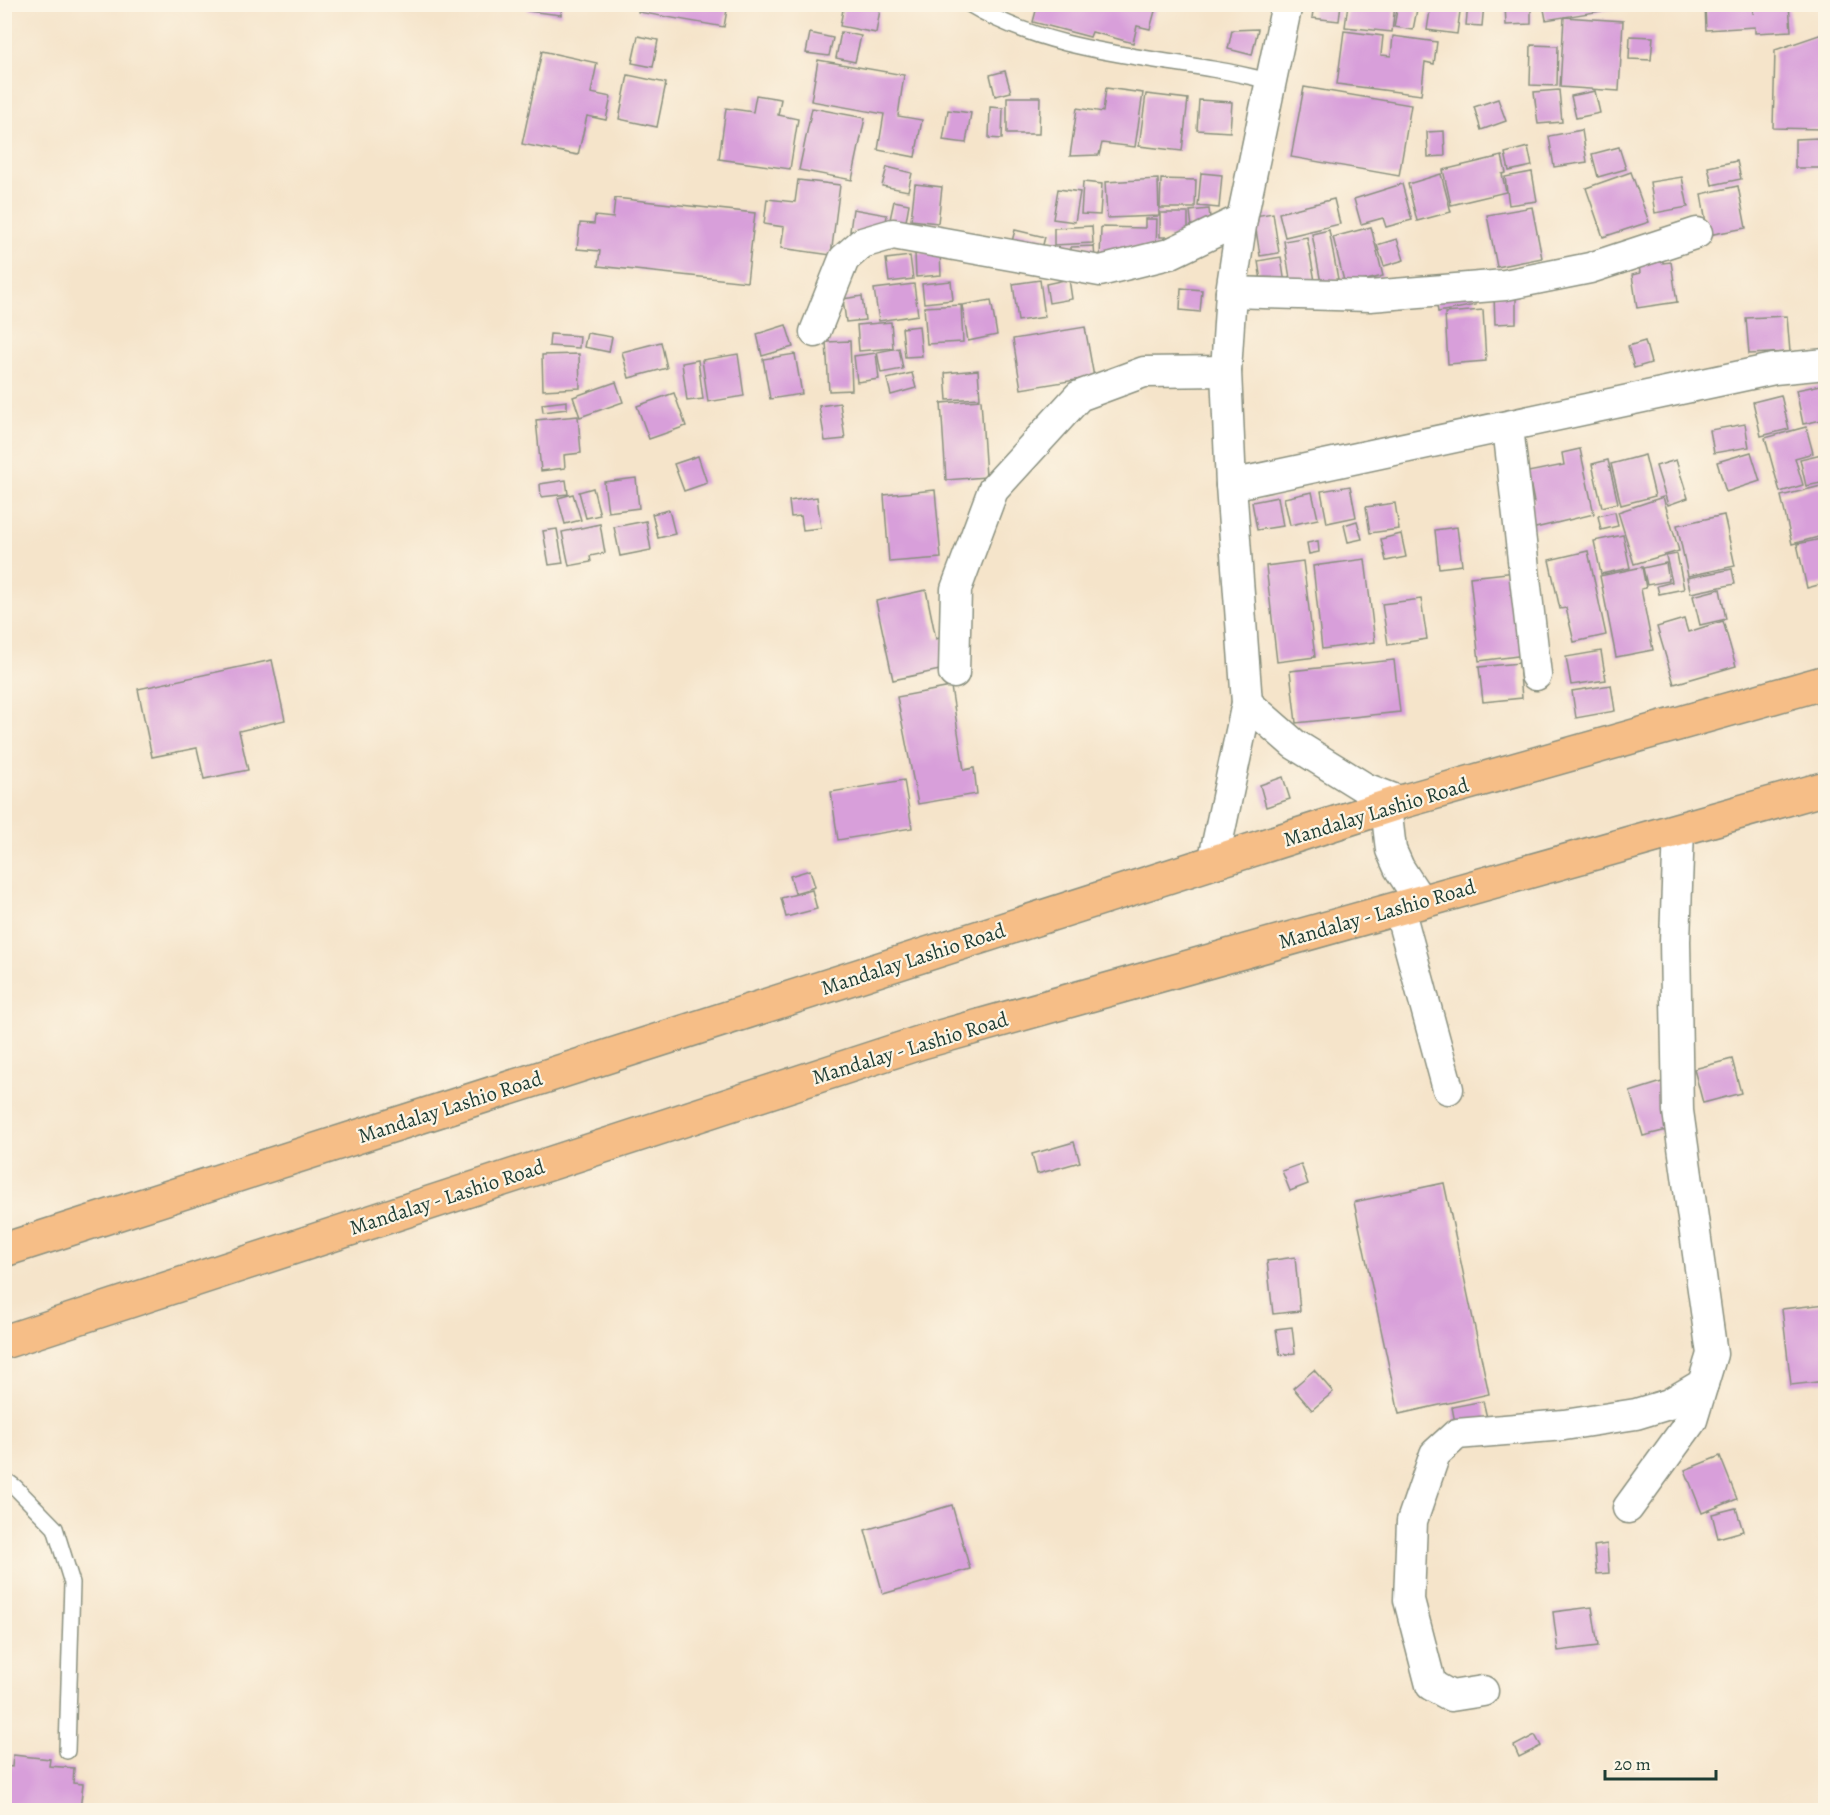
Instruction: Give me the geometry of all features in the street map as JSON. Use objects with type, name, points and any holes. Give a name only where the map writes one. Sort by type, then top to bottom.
[{"type":"highway","name":"Mandalay Lashio Road","points":[[4,1250],[1394,805],[1826,682]]},
{"type":"highway","name":"Mandalay - Lashio Road","points":[[4,1342],[922,1042],[1826,788]]},
{"type":"street","points":[[1213,863],[1247,703],[1231,485],[1226,371],[1231,292],[1242,219],[1287,4]]},
{"type":"street","points":[[815,332],[844,259],[862,243],[893,234],[1100,271],[1169,254],[1242,219]]},
{"type":"street","points":[[1231,292],[1370,296],[1505,285],[1590,268],[1697,233]]},
{"type":"street","points":[[1231,485],[1774,369],[1826,364]]},
{"type":"street","points":[[954,673],[956,590],[993,490],[1079,396],[1144,372],[1226,371]]},
{"type":"street","points":[[1508,427],[1536,675]]},
{"type":"street","points":[[1247,703],[1294,744],[1394,805],[1391,850],[1410,905],[1448,1089]]},
{"type":"street","points":[[1629,1508],[1692,1420],[1712,1354],[1678,1111],[1675,941],[1679,829]]},
{"type":"street","points":[[1483,1691],[1451,1696],[1431,1685],[1409,1600],[1412,1521],[1435,1454],[1457,1434],[1564,1425],[1636,1414],[1670,1404],[1703,1384]]},
{"type":"lane","points":[[969,4],[1029,34],[1120,55],[1214,69],[1271,81]]},
{"type":"lane","points":[[4,1479],[15,1487],[55,1528],[72,1583],[67,1751]]},
{"type":"building","points":[[528,4],[562,4],[561,15],[528,11]]},
{"type":"building","points":[[639,4],[728,4],[724,27],[638,12]]},
{"type":"building","points":[[844,4],[881,4],[876,33],[840,26]]},
{"type":"building","points":[[1032,4],[1157,4],[1150,29],[1137,26],[1133,43],[1092,32],[1090,37],[1033,22],[1037,7]]},
{"type":"building","points":[[1314,4],[1341,4],[1339,21],[1312,18]]},
{"type":"building","points":[[1348,4],[1395,4],[1392,32],[1345,27]]},
{"type":"building","points":[[1398,4],[1418,4],[1413,30],[1394,27]]},
{"type":"building","points":[[1431,4],[1461,4],[1457,34],[1427,30]]},
{"type":"building","points":[[1468,4],[1484,4],[1482,26],[1466,25]]},
{"type":"building","points":[[1505,4],[1531,4],[1531,24],[1506,25]]},
{"type":"building","points":[[1543,4],[1619,4],[1620,8],[1546,20]]},
{"type":"building","points":[[1705,4],[1753,4],[1753,14],[1754,4],[1789,4],[1791,31],[1755,33],[1755,27],[1706,30]]},
{"type":"building","points":[[1564,17],[1623,21],[1619,91],[1560,87]]},
{"type":"building","points":[[1258,29],[1252,55],[1228,49],[1232,30]]},
{"type":"building","points":[[1344,31],[1383,36],[1381,55],[1391,56],[1393,36],[1437,42],[1434,64],[1425,62],[1421,95],[1337,84]]},
{"type":"building","points":[[841,32],[861,36],[855,62],[836,58]]},
{"type":"building","points":[[810,33],[833,38],[829,56],[806,53]]},
{"type":"building","points":[[1825,33],[1822,129],[1773,128],[1775,50]]},
{"type":"building","points":[[638,36],[658,40],[653,67],[632,63]]},
{"type":"building","points":[[1630,36],[1653,37],[1651,60],[1629,59]]},
{"type":"building","points":[[1531,45],[1558,46],[1557,86],[1530,85]]},
{"type":"building","points":[[542,51],[597,63],[591,93],[611,97],[606,120],[587,116],[578,155],[522,144]]},
{"type":"building","points":[[818,60],[904,75],[898,116],[922,120],[915,157],[878,150],[884,114],[811,101]]},
{"type":"building","points":[[1005,71],[1011,92],[995,96],[990,75]]},
{"type":"building","points":[[628,75],[666,83],[657,127],[619,119]]},
{"type":"building","points":[[1304,87],[1411,105],[1399,176],[1291,157]]},
{"type":"building","points":[[1106,88],[1143,93],[1135,147],[1102,143],[1099,155],[1070,156],[1077,108],[1103,112]]},
{"type":"building","points":[[1559,90],[1562,122],[1538,124],[1534,92]]},
{"type":"building","points":[[1595,91],[1600,113],[1576,118],[1571,96]]},
{"type":"building","points":[[1146,94],[1188,99],[1182,151],[1139,146]]},
{"type":"building","points":[[756,95],[781,99],[778,115],[798,119],[790,169],[719,159],[726,108],[753,112]]},
{"type":"building","points":[[1007,97],[1040,97],[1039,134],[1007,134]]},
{"type":"building","points":[[1498,99],[1506,121],[1481,130],[1474,107]]},
{"type":"building","points":[[1199,100],[1232,102],[1230,132],[1197,130]]},
{"type":"building","points":[[990,107],[1003,108],[1002,139],[989,138]]},
{"type":"building","points":[[812,108],[865,118],[852,180],[799,170]]},
{"type":"building","points":[[948,110],[971,113],[966,143],[943,140]]},
{"type":"building","points":[[1582,130],[1587,162],[1554,167],[1549,136]]},
{"type":"building","points":[[1444,131],[1445,156],[1428,157],[1427,132]]},
{"type":"building","points":[[1820,138],[1820,168],[1795,168],[1795,139]]},
{"type":"building","points":[[1528,147],[1532,166],[1509,171],[1505,153]]},
{"type":"building","points":[[1619,147],[1626,169],[1598,177],[1592,154]]},
{"type":"building","points":[[1502,156],[1506,173],[1502,174],[1506,192],[1451,205],[1443,170]]},
{"type":"building","points":[[1737,161],[1741,179],[1712,185],[1708,167]]},
{"type":"building","points":[[887,167],[912,173],[908,191],[882,186]]},
{"type":"building","points":[[1532,172],[1537,201],[1509,205],[1505,177]]},
{"type":"building","points":[[1631,172],[1649,222],[1603,237],[1586,188]]},
{"type":"building","points":[[1201,173],[1222,175],[1219,208],[1198,206]]},
{"type":"building","points":[[1441,174],[1451,212],[1417,221],[1408,184]]},
{"type":"building","points":[[1682,177],[1688,207],[1655,213],[1650,182]]},
{"type":"building","points":[[1158,179],[1159,216],[1107,218],[1105,182]]},
{"type":"building","points":[[1161,179],[1196,180],[1195,208],[1160,208]]},
{"type":"building","points":[[798,180],[840,185],[831,255],[781,248],[784,227],[764,224],[767,199],[795,202]]},
{"type":"building","points":[[1083,182],[1102,184],[1100,215],[1081,214]]},
{"type":"building","points":[[915,184],[942,187],[938,223],[911,220]]},
{"type":"building","points":[[1402,184],[1412,220],[1386,227],[1383,218],[1361,224],[1354,199]]},
{"type":"building","points":[[1738,186],[1746,228],[1708,235],[1701,194]]},
{"type":"building","points":[[1058,189],[1080,192],[1075,222],[1053,219]]},
{"type":"building","points":[[615,198],[755,213],[747,282],[598,266],[600,251],[577,249],[580,223],[594,224],[595,216],[613,218]]},
{"type":"building","points":[[1334,199],[1340,224],[1285,237],[1279,213]]},
{"type":"building","points":[[894,201],[909,204],[905,227],[889,224]]},
{"type":"building","points":[[1532,207],[1542,258],[1497,267],[1487,215]]},
{"type":"building","points":[[853,209],[887,215],[884,236],[850,231]]},
{"type":"building","points":[[1209,209],[1211,226],[1192,228],[1190,211]]},
{"type":"building","points":[[1160,213],[1188,213],[1188,237],[1160,237]]},
{"type":"building","points":[[1273,213],[1279,253],[1260,256],[1254,216]]},
{"type":"building","points":[[1145,219],[1157,219],[1156,248],[1127,248],[1127,260],[1100,260],[1101,227],[1145,228]]},
{"type":"building","points":[[1092,226],[1093,243],[1054,245],[1054,228]]},
{"type":"building","points":[[1371,227],[1383,276],[1345,285],[1333,237]]},
{"type":"building","points":[[1015,230],[1045,237],[1040,256],[1010,249]]},
{"type":"building","points":[[1329,230],[1338,279],[1321,283],[1312,234]]},
{"type":"building","points":[[1307,237],[1315,281],[1291,285],[1284,241]]},
{"type":"building","points":[[1397,239],[1404,260],[1384,266],[1377,245]]},
{"type":"building","points":[[1094,246],[1095,260],[1071,261],[1071,247]]},
{"type":"building","points":[[940,252],[941,275],[916,277],[915,253]]},
{"type":"building","points":[[1662,252],[1663,263],[1671,262],[1677,302],[1637,308],[1632,275],[1640,273],[1638,256]]},
{"type":"building","points":[[910,256],[913,279],[889,282],[886,259]]},
{"type":"building","points":[[1281,257],[1285,284],[1262,287],[1258,261]]},
{"type":"building","points":[[1069,279],[1072,299],[1049,303],[1046,284]]},
{"type":"building","points":[[1040,280],[1045,317],[1018,321],[1013,284]]},
{"type":"building","points":[[951,281],[953,300],[924,303],[922,284]]},
{"type":"building","points":[[914,284],[918,315],[879,321],[874,289]]},
{"type":"building","points":[[1181,288],[1202,290],[1200,312],[1180,310]]},
{"type":"building","points":[[1474,292],[1476,305],[1438,312],[1436,298]]},
{"type":"building","points":[[1516,294],[1516,323],[1495,324],[1494,295]]},
{"type":"building","points":[[862,296],[865,320],[846,322],[843,299]]},
{"type":"building","points":[[991,300],[997,335],[968,341],[962,305]]},
{"type":"building","points":[[961,305],[963,342],[927,344],[924,307]]},
{"type":"building","points":[[1483,310],[1486,361],[1448,364],[1445,313]]},
{"type":"building","points":[[1787,316],[1790,352],[1749,354],[1746,318]]},
{"type":"building","points":[[891,322],[893,348],[859,351],[857,325]]},
{"type":"building","points":[[786,325],[793,347],[762,356],[757,334]]},
{"type":"building","points":[[919,326],[922,356],[905,357],[902,328]]},
{"type":"building","points":[[1085,327],[1094,377],[1021,389],[1013,339]]},
{"type":"building","points":[[587,333],[612,337],[609,352],[584,347]]},
{"type":"building","points":[[550,334],[580,336],[579,348],[549,346]]},
{"type":"building","points":[[850,341],[852,390],[829,391],[826,342]]},
{"type":"building","points":[[1645,341],[1651,363],[1634,368],[1628,346]]},
{"type":"building","points":[[661,342],[667,368],[629,378],[622,352]]},
{"type":"building","points":[[899,348],[903,369],[881,373],[877,352]]},
{"type":"building","points":[[876,353],[879,379],[857,382],[854,356]]},
{"type":"building","points":[[579,354],[580,388],[543,390],[542,355]]},
{"type":"building","points":[[738,354],[744,396],[708,402],[702,360]]},
{"type":"building","points":[[795,354],[802,394],[770,399],[763,359]]},
{"type":"building","points":[[698,360],[703,399],[687,401],[682,363]]},
{"type":"building","points":[[978,370],[980,398],[947,400],[945,373]]},
{"type":"building","points":[[912,373],[916,388],[891,395],[887,379]]},
{"type":"building","points":[[616,382],[623,402],[580,417],[573,397]]},
{"type":"building","points":[[1826,384],[1826,419],[1803,424],[1796,390]]},
{"type":"building","points":[[674,393],[686,426],[649,439],[637,406]]},
{"type":"building","points":[[1781,395],[1789,429],[1761,436],[1753,402]]},
{"type":"building","points":[[981,400],[986,477],[946,480],[941,403]]},
{"type":"building","points":[[567,401],[567,409],[543,412],[542,404]]},
{"type":"building","points":[[840,403],[845,439],[825,441],[819,406]]},
{"type":"building","points":[[578,416],[581,453],[564,455],[565,468],[541,471],[536,420]]},
{"type":"building","points":[[1745,424],[1749,447],[1714,453],[1710,430]]},
{"type":"building","points":[[1806,427],[1813,453],[1795,458],[1803,485],[1780,492],[1765,438]]},
{"type":"building","points":[[1580,449],[1594,514],[1527,530],[1521,505],[1534,502],[1528,472],[1564,465],[1562,453]]},
{"type":"building","points":[[1751,452],[1760,481],[1726,492],[1717,462]]},
{"type":"building","points":[[1826,453],[1826,482],[1806,486],[1800,459]]},
{"type":"building","points":[[1645,455],[1655,496],[1621,505],[1611,464]]},
{"type":"building","points":[[698,456],[707,483],[684,491],[674,464]]},
{"type":"building","points":[[1608,460],[1618,503],[1602,507],[1592,464]]},
{"type":"building","points":[[1676,460],[1688,498],[1668,505],[1656,466]]},
{"type":"building","points":[[636,478],[639,508],[608,512],[604,482]]},
{"type":"building","points":[[566,480],[568,494],[541,497],[540,484]]},
{"type":"building","points":[[1350,486],[1356,517],[1327,523],[1321,491]]},
{"type":"building","points":[[1821,486],[1826,503],[1826,535],[1792,544],[1781,496]]},
{"type":"building","points":[[593,488],[600,515],[586,518],[579,492]]},
{"type":"building","points":[[935,490],[941,558],[889,562],[884,495]]},
{"type":"building","points":[[1312,492],[1318,519],[1290,525],[1284,498]]},
{"type":"building","points":[[573,494],[581,520],[565,524],[558,498]]},
{"type":"building","points":[[817,497],[821,528],[803,530],[801,516],[791,517],[789,501]]},
{"type":"building","points":[[1278,497],[1283,526],[1257,530],[1252,502]]},
{"type":"building","points":[[1663,497],[1679,551],[1634,564],[1618,512]]},
{"type":"building","points":[[1395,503],[1399,529],[1370,533],[1366,507]]},
{"type":"building","points":[[669,510],[675,534],[658,538],[652,514]]},
{"type":"building","points":[[1615,512],[1618,526],[1601,530],[1598,516]]},
{"type":"building","points":[[1724,515],[1735,566],[1688,576],[1677,525]]},
{"type":"building","points":[[646,521],[651,550],[620,556],[614,527]]},
{"type":"building","points":[[1357,521],[1362,539],[1348,542],[1344,525]]},
{"type":"building","points":[[600,524],[605,553],[590,556],[591,562],[569,566],[562,532]]},
{"type":"building","points":[[1457,527],[1462,565],[1439,568],[1435,530]]},
{"type":"building","points":[[557,529],[563,563],[549,565],[543,531]]},
{"type":"building","points":[[1401,534],[1406,557],[1386,561],[1381,539]]},
{"type":"building","points":[[1623,535],[1630,568],[1601,574],[1594,541]]},
{"type":"building","points":[[1826,538],[1826,583],[1807,588],[1797,544]]},
{"type":"building","points":[[1318,541],[1319,552],[1309,554],[1307,543]]},
{"type":"building","points":[[1588,551],[1606,635],[1574,642],[1566,608],[1560,609],[1549,560]]},
{"type":"building","points":[[1677,554],[1684,589],[1659,594],[1657,586],[1672,582],[1666,556]]},
{"type":"building","points":[[1365,559],[1375,642],[1322,649],[1313,566]]},
{"type":"building","points":[[1303,561],[1315,657],[1277,662],[1266,566]]},
{"type":"building","points":[[1666,563],[1669,581],[1647,585],[1643,568]]},
{"type":"building","points":[[1642,567],[1646,588],[1641,589],[1653,650],[1616,657],[1600,576]]},
{"type":"building","points":[[1732,569],[1735,584],[1691,593],[1687,578]]},
{"type":"building","points":[[1516,572],[1525,655],[1479,661],[1470,577]]},
{"type":"building","points":[[1720,589],[1726,619],[1700,625],[1693,596]]},
{"type":"building","points":[[926,590],[936,639],[943,637],[949,668],[893,680],[876,601]]},
{"type":"building","points":[[1421,599],[1427,639],[1388,645],[1382,604]]},
{"type":"building","points":[[1684,619],[1688,632],[1723,621],[1736,666],[1674,684],[1657,627]]},
{"type":"building","points":[[1601,651],[1606,680],[1571,685],[1566,657]]},
{"type":"building","points":[[272,660],[285,720],[239,731],[248,770],[204,779],[197,748],[152,757],[138,689]]},
{"type":"building","points":[[1394,660],[1400,712],[1296,723],[1290,671]]},
{"type":"building","points":[[1519,663],[1522,698],[1483,702],[1479,667]]},
{"type":"building","points":[[1611,685],[1615,711],[1576,718],[1572,691]]},
{"type":"building","points":[[951,687],[964,770],[974,768],[977,794],[918,804],[897,697]]},
{"type":"building","points":[[1283,777],[1290,799],[1266,807],[1260,785]]},
{"type":"building","points":[[904,780],[912,828],[838,840],[831,792]]},
{"type":"building","points":[[810,870],[815,887],[795,893],[790,876]]},
{"type":"building","points":[[812,890],[817,909],[786,917],[781,898]]},
{"type":"building","points":[[1732,1059],[1741,1093],[1703,1103],[1694,1069]]},
{"type":"building","points":[[1662,1082],[1675,1128],[1643,1136],[1630,1092]]},
{"type":"building","points":[[1074,1142],[1080,1162],[1037,1174],[1032,1154]]},
{"type":"building","points":[[1301,1164],[1308,1184],[1290,1191],[1282,1171]]},
{"type":"building","points":[[1444,1183],[1489,1394],[1399,1414],[1354,1202]]},
{"type":"building","points":[[1295,1257],[1300,1311],[1273,1314],[1267,1261]]},
{"type":"building","points":[[1826,1304],[1826,1381],[1791,1385],[1782,1309]]},
{"type":"building","points":[[1292,1327],[1295,1353],[1280,1355],[1276,1329]]},
{"type":"building","points":[[1314,1370],[1333,1392],[1312,1410],[1293,1388]]},
{"type":"building","points":[[1483,1401],[1488,1422],[1456,1428],[1452,1407]]},
{"type":"building","points":[[1720,1456],[1737,1499],[1702,1513],[1685,1470]]},
{"type":"building","points":[[952,1505],[970,1569],[883,1594],[865,1530]]},
{"type":"building","points":[[1736,1508],[1743,1531],[1718,1538],[1712,1514]]},
{"type":"building","points":[[1607,1544],[1609,1573],[1597,1574],[1594,1546]]},
{"type":"building","points":[[1592,1607],[1598,1646],[1558,1651],[1553,1612]]},
{"type":"building","points":[[1535,1735],[1541,1746],[1519,1757],[1514,1746]]},
{"type":"building","points":[[13,1755],[50,1759],[49,1766],[74,1768],[73,1783],[83,1784],[80,1810],[5,1810],[5,1766],[12,1767]]}]
